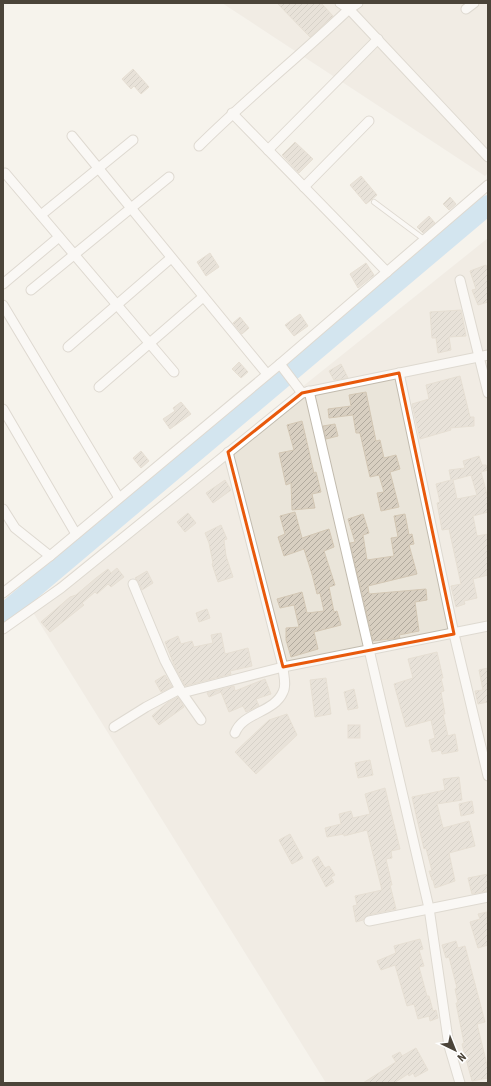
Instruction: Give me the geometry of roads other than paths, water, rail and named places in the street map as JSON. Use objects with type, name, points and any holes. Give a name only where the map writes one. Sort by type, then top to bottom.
[{"type":"street","points":[[340,3],[349,9],[378,39],[488,157]]},
{"type":"street","points":[[199,146],[232,112],[316,41],[349,9],[358,3]]},
{"type":"street","points":[[466,9],[474,3]]},
{"type":"street","points":[[268,150],[378,39]]},
{"type":"street","points":[[232,112],[387,272]]},
{"type":"street","points":[[304,187],[369,121]]},
{"type":"street","points":[[72,136],[267,374]]},
{"type":"street","points":[[40,215],[133,140]]},
{"type":"street","points":[[5,173],[174,372]]},
{"type":"street","points":[[31,290],[131,209],[169,176]]},
{"type":"street","points":[[3,593],[50,556],[267,374],[282,366],[387,272],[488,185]]},
{"type":"street","points":[[3,284],[59,237]]},
{"type":"street","points":[[68,347],[171,258]]},
{"type":"street","points":[[460,280],[484,355],[488,392]]},
{"type":"street","points":[[99,387],[203,297]]},
{"type":"street","points":[[3,305],[119,498]]},
{"type":"street","points":[[3,629],[61,588],[228,452],[306,392],[484,355]]},
{"type":"street","points":[[282,366],[306,392],[429,908],[449,1046],[460,1083]]},
{"type":"street","points":[[399,373],[454,634],[488,776]]},
{"type":"street","points":[[3,409],[76,534]]},
{"type":"street","points":[[228,452],[283,667],[284,692],[267,709],[243,721],[238,726],[235,733]]},
{"type":"street","points":[[3,509],[16,528],[50,556]]},
{"type":"street","points":[[134,584],[165,661],[181,691],[201,720]]},
{"type":"street","points":[[114,727],[146,707],[181,691],[283,667],[488,626]]},
{"type":"street","points":[[369,921],[488,896]]},
{"type":"lane","points":[[374,202],[425,240]]},
{"type":"waterway","points":[[3,614],[488,205]]}]
